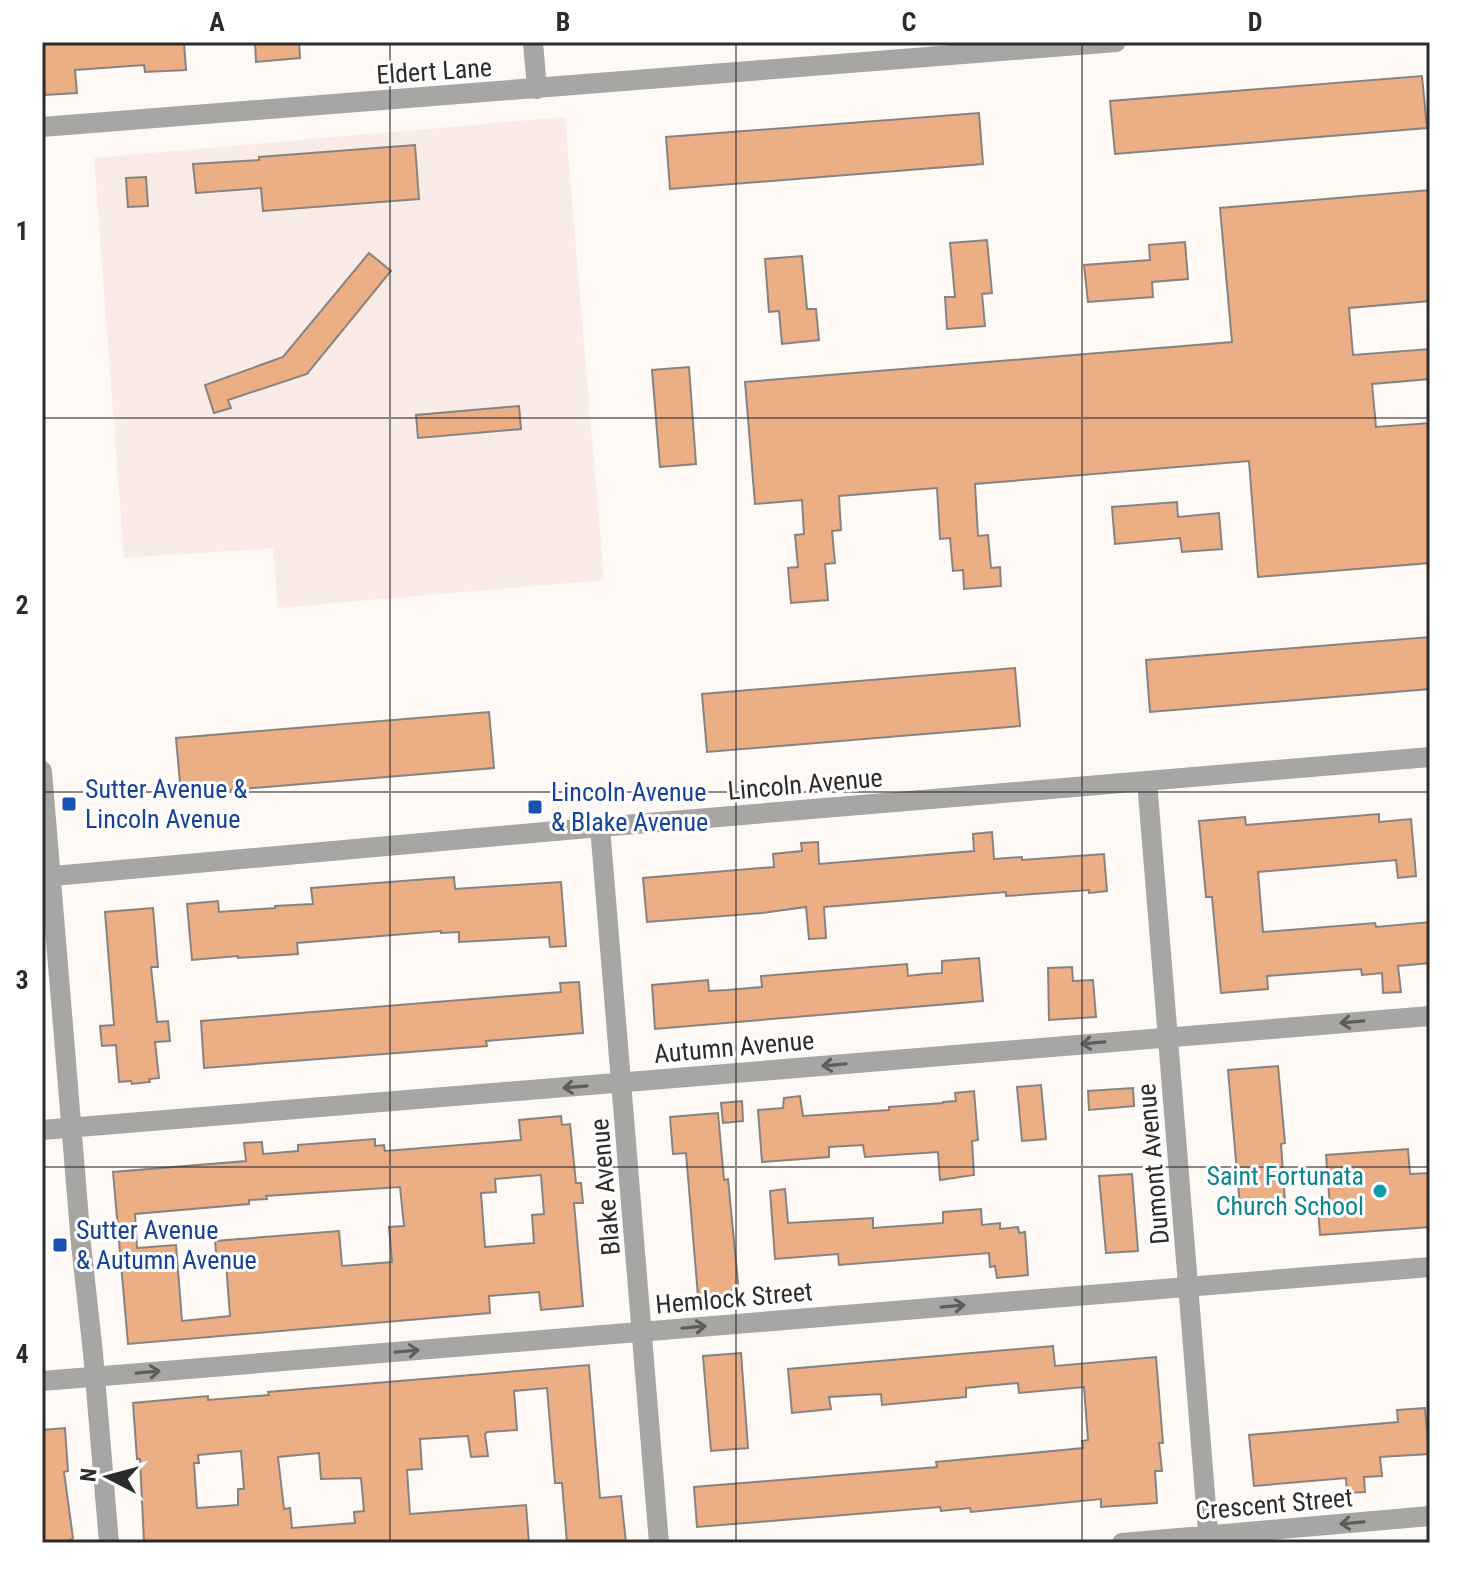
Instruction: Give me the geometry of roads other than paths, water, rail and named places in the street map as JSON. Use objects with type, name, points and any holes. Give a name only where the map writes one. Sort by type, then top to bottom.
[{"type":"street","points":[[533,42],[537,89]]},
{"type":"street","name":"Eldert Lane","points":[[42,127],[1116,42]]},
{"type":"street","name":"Lincoln Avenue","points":[[46,876],[1430,757]]},
{"type":"street","points":[[42,771],[46,876],[109,1543]]},
{"type":"street","name":"Dumont Avenue","points":[[1147,781],[1209,1539]]},
{"type":"street","name":"Blake Avenue","points":[[600,827],[659,1543]]},
{"type":"street","name":"Autumn Avenue","points":[[42,1130],[1430,1016]]},
{"type":"street","name":"Hemlock Street","points":[[42,1381],[1430,1267]]},
{"type":"street","name":"Crescent Street","points":[[1122,1543],[1209,1539],[1430,1516]]},
{"type":"place","name":"Sutter Avenue & Lincoln Avenue","points":[[69,804]]},
{"type":"place","name":"Lincoln Avenue & Blake Avenue","points":[[535,807]]},
{"type":"place","name":"Saint Fortunata Church School","points":[[1380,1191]]},
{"type":"place","name":"Sutter Avenue & Autumn Avenue","points":[[60,1245]]}]
